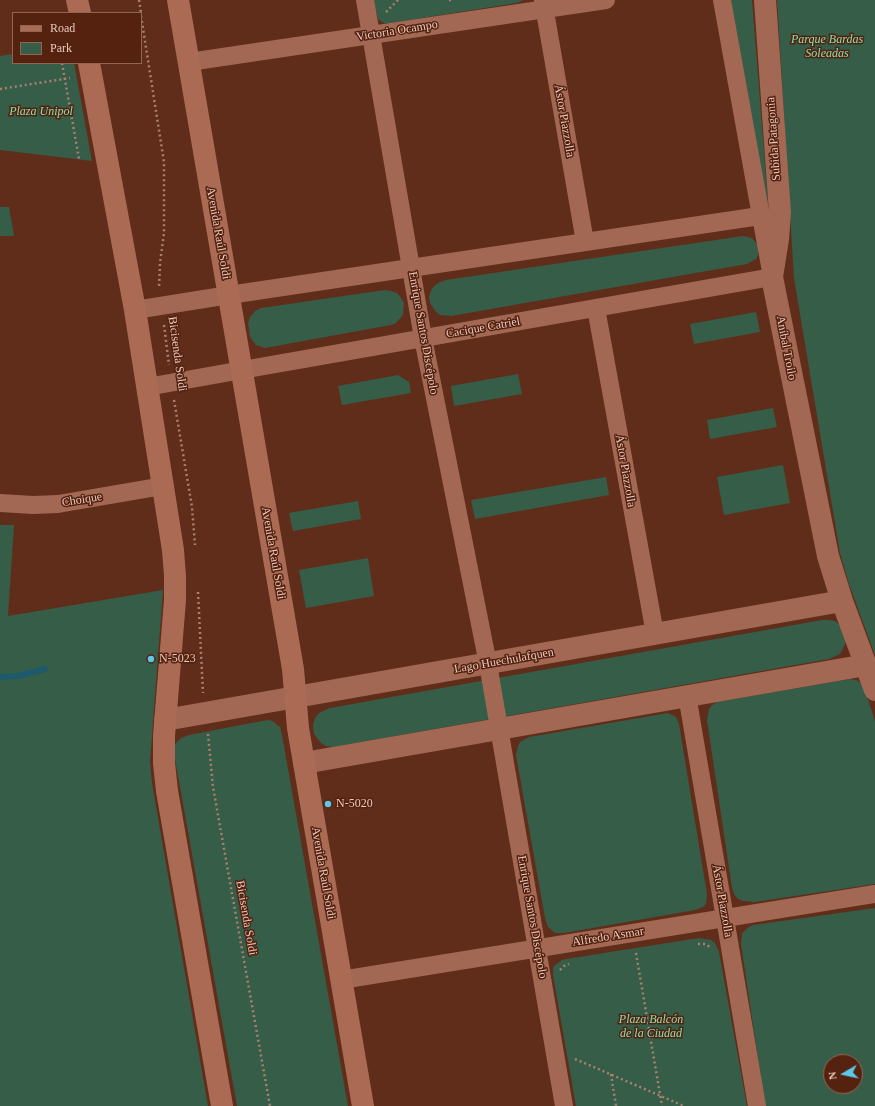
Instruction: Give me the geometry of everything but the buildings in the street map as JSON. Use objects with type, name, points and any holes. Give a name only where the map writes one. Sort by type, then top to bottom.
[{"type":"main road","points":[[77,0],[80,12]]},
{"type":"main road","name":"Avenida Raúl Soldi","points":[[178,0],[293,669],[298,728],[363,1106]]},
{"type":"main road","points":[[82,70],[135,310],[173,550],[175,584],[174,623],[163,750],[167,791],[222,1106]]},
{"type":"street","name":"Enrique Santos Discépolo","points":[[365,0],[423,338],[500,729],[564,1106]]},
{"type":"street","name":"Victoria Ocampo","points":[[189,62],[371,35],[544,4],[606,0]]},
{"type":"street","name":"Aníbal Troilo","points":[[722,0],[760,216],[822,533],[842,601],[875,690]]},
{"type":"street","name":"Subida Patagonia","points":[[765,0],[780,213],[778,239],[772,277]]},
{"type":"street","name":"Ástor Piazzolla","points":[[544,4],[585,242]]},
{"type":"street","points":[[135,310],[760,216]]},
{"type":"street","name":"Cacique Catriel","points":[[147,387],[772,277]]},
{"type":"street","name":"Ástor Piazzolla","points":[[596,308],[655,634]]},
{"type":"street","name":"Choique","points":[[0,503],[33,505],[58,504],[163,486]]},
{"type":"street","name":"Lago Huechulafquen","points":[[165,720],[842,601]]},
{"type":"street","points":[[304,763],[866,665]]},
{"type":"street","name":"Ástor Piazzolla","points":[[687,695],[757,1106]]},
{"type":"street","name":"Alfredo Asmar","points":[[341,980],[875,894]]},
{"type":"path","name":"Bicisenda Soldi","points":[[138,0],[141,12]]},
{"type":"path","points":[[386,12],[398,0]]},
{"type":"path","name":"Bicisenda Soldi","points":[[142,20],[164,162],[164,233],[159,283],[161,306],[171,383],[192,507],[195,546]]},
{"type":"path","points":[[62,64],[79,159]]},
{"type":"path","points":[[0,89],[65,79],[82,70]]},
{"type":"path","points":[[197,585],[204,696]]},
{"type":"path","name":"Bicisenda Soldi","points":[[208,732],[213,787],[270,1106]]},
{"type":"path","points":[[697,944],[705,944],[712,949]]},
{"type":"path","points":[[629,954],[636,953],[662,1106]]},
{"type":"path","points":[[558,973],[564,966],[576,963]]},
{"type":"path","points":[[574,1065],[572,1058],[684,1106]]},
{"type":"path","points":[[611,1074],[616,1106]]},
{"type":"green space","points":[[373,0],[523,0],[517,3],[384,23],[378,19]]},
{"type":"green space","points":[[731,0],[752,0],[769,214]]},
{"type":"green space","name":"Parque Bardas Soleadas","points":[[777,0],[875,0],[875,655],[849,584],[840,553],[794,278]]},
{"type":"green space","name":"Plaza Unipol","points":[[12,54],[12,64],[74,64],[92,161],[0,150],[0,56]]},
{"type":"green space","points":[[0,207],[9,207],[14,236],[0,236]]},
{"type":"green space","points":[[743,236],[752,238],[758,245],[758,255],[756,259],[747,264],[451,316],[440,315],[430,303],[429,297],[434,286],[446,280]]},
{"type":"green space","points":[[385,290],[397,293],[404,303],[403,315],[396,323],[391,325],[265,348],[256,345],[250,337],[248,323],[250,317],[255,311],[261,308]]},
{"type":"green space","points":[[756,312],[760,332],[694,344],[690,324]]},
{"type":"green space","points":[[518,374],[522,394],[454,406],[451,386]]},
{"type":"green space","points":[[398,375],[409,382],[411,393],[342,405],[338,386]]},
{"type":"green space","points":[[773,408],[777,427],[710,439],[707,420]]},
{"type":"green space","points":[[783,465],[790,503],[724,515],[717,477]]},
{"type":"green space","points":[[606,477],[609,495],[475,519],[471,500]]},
{"type":"green space","points":[[358,501],[361,519],[293,531],[289,513]]},
{"type":"green space","points":[[0,525],[14,525],[8,616],[163,590],[150,762],[152,783],[208,1106],[0,1106]]},
{"type":"green space","points":[[368,558],[374,596],[306,608],[299,570]]},
{"type":"green space","points":[[822,620],[835,621],[840,625],[846,642],[840,654],[829,659],[333,747],[326,746],[321,743],[314,734],[313,725],[315,718],[319,713],[330,708]]},
{"type":"green space","points":[[850,679],[856,680],[864,687],[875,721],[875,884],[755,902],[738,899],[732,888],[707,720],[709,709],[717,702]]},
{"type":"green space","points":[[668,713],[676,717],[679,724],[707,894],[706,904],[695,910],[564,933],[555,933],[548,927],[545,918],[516,755],[520,742],[529,737]]},
{"type":"green space","points":[[270,720],[280,727],[282,735],[348,1106],[237,1106],[175,759],[175,744],[181,738],[189,735]]},
{"type":"green space","points":[[875,908],[875,1106],[765,1106],[741,944],[742,933],[753,925]]},
{"type":"green space","name":"Plaza Balcón de la Ciudad","points":[[699,938],[711,940],[715,943],[719,952],[747,1106],[576,1106],[553,975],[553,968],[555,965],[566,959]]},
{"type":"waterway","points":[[0,677],[18,676],[45,669]]},
{"type":"place","name":"N-5023","points":[[151,659]]},
{"type":"place","name":"N-5020","points":[[328,804]]}]
